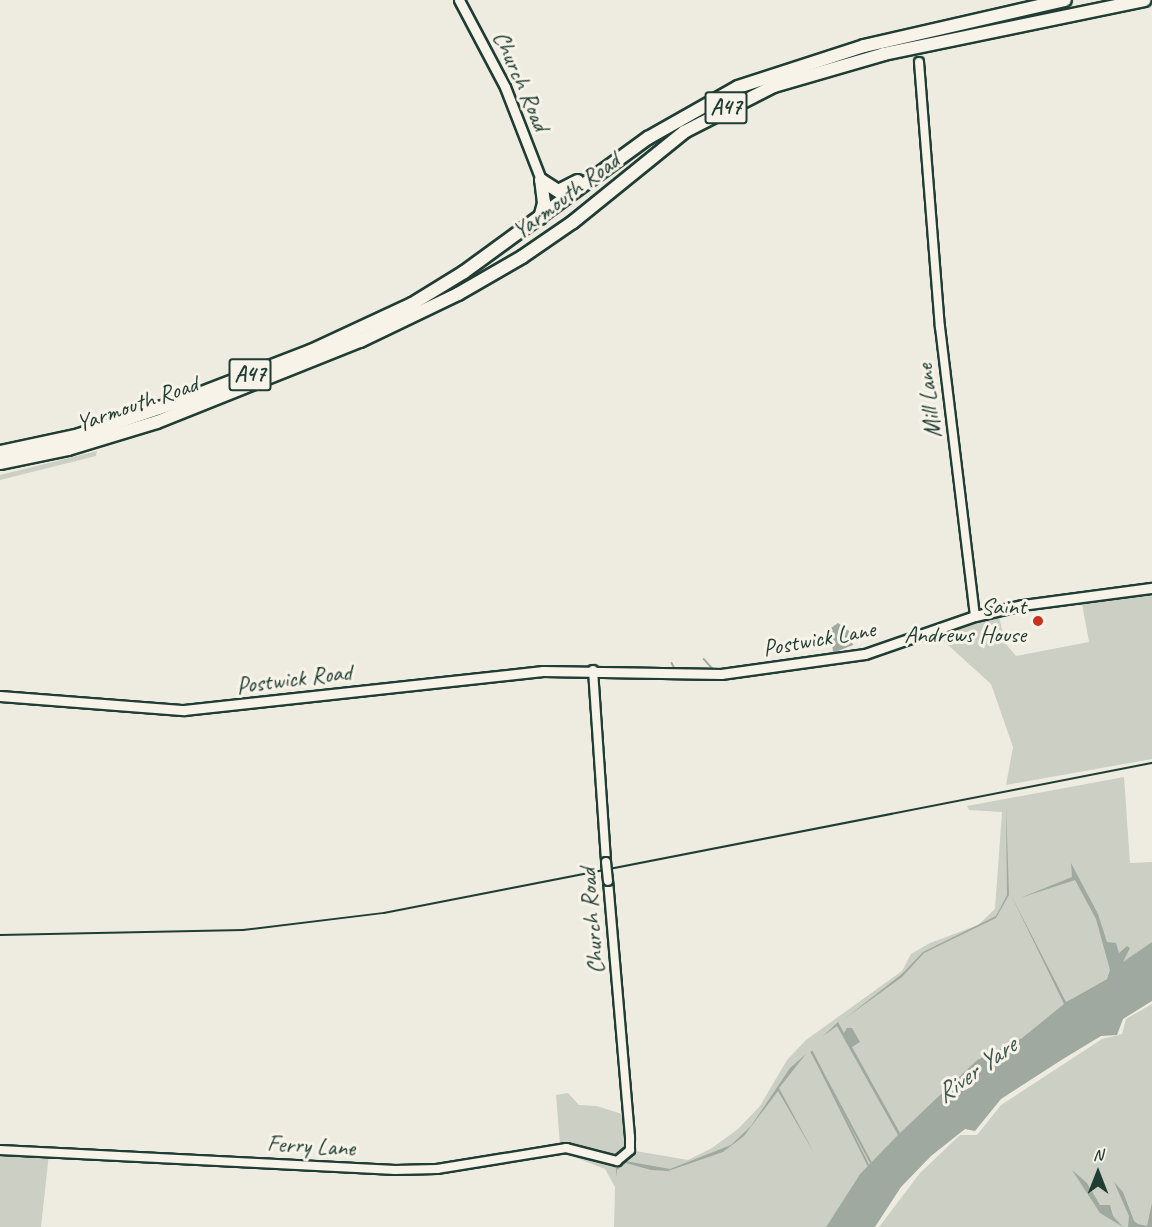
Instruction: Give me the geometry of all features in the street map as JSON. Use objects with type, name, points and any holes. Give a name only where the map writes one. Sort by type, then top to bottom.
[{"type":"highway","name":"Yarmouth Road","points":[[0,452],[121,422],[311,351],[412,304],[540,218],[616,160],[709,101],[792,67],[1065,0]]},
{"type":"highway","name":"Yarmouth Road","points":[[0,464],[157,422],[360,341],[458,294],[556,234],[684,132],[764,90],[884,54],[1144,0]]},
{"type":"highway","name":"A47","points":[[540,180],[551,189],[568,189],[616,160]]},
{"type":"highway","points":[[540,180],[544,203],[540,218]]},
{"type":"street","name":"Church Road","points":[[459,0],[505,87],[540,180]]},
{"type":"street","name":"Mill Lane","points":[[919,62],[926,180],[940,327],[970,601],[975,616]]},
{"type":"street","name":"Postwick Lane","points":[[593,670],[721,674],[834,659],[865,654],[975,616],[1083,595],[1152,588]]},
{"type":"street","name":"Church Road","points":[[593,670],[606,862],[630,1137],[630,1150],[616,1161]]},
{"type":"street","name":"Postwick Road","points":[[0,696],[201,709],[543,671],[593,670]]},
{"type":"street","name":"Ferry Lane","points":[[0,1150],[395,1170],[437,1169],[566,1148],[616,1161]]},
{"type":"shaded area","points":[[97,451],[96,456],[0,480],[0,475]]},
{"type":"shaded area","points":[[1139,592],[1152,593],[1152,759],[1006,785],[1013,747],[991,684],[937,635],[999,616],[1005,643],[1016,656],[1089,642],[1081,598]]},
{"type":"shaded area","points":[[1124,777],[1130,863],[1152,862],[1152,942],[1107,979],[1071,999],[1022,1038],[977,1060],[860,1174],[826,1227],[614,1227],[615,1187],[605,1169],[572,1156],[560,1145],[556,1095],[568,1093],[579,1105],[597,1106],[628,1116],[630,1150],[688,1160],[712,1148],[738,1129],[760,1106],[787,1060],[806,1040],[902,971],[911,954],[930,943],[978,925],[995,909],[1002,812],[969,810],[967,806]]},
{"type":"shaded area","points":[[1152,1004],[1152,1227],[879,1227],[920,1173],[960,1135],[977,1135],[1001,1105],[1102,1039],[1122,1034],[1126,1019]]},
{"type":"shaded area","points":[[0,1152],[49,1154],[41,1227],[0,1227]]},
{"type":"water","points":[[838,623],[849,631],[853,645],[833,653],[831,628]]},
{"type":"water","points":[[1006,804],[1009,895],[996,918],[924,953],[902,977],[843,1020],[902,974],[923,952],[996,916],[1007,895]]},
{"type":"water","name":"River Yare","points":[[1071,863],[1098,914],[1107,942],[1116,943],[1119,953],[1127,946],[1130,948],[1123,962],[1152,942],[1152,1001],[1123,1019],[1117,1035],[1101,1036],[1001,1099],[975,1131],[965,1129],[931,1156],[901,1187],[875,1227],[826,1227],[860,1174],[898,1135],[837,1026],[823,1036],[838,1022],[844,1033],[847,1028],[852,1028],[860,1042],[852,1047],[900,1133],[977,1060],[1022,1038],[1064,1004],[1011,895],[1066,1002],[1107,979],[1110,970],[1096,919],[1075,880],[1020,898],[1072,877]]},
{"type":"water","points":[[806,1054],[779,1088],[814,1153],[778,1091],[744,1136],[723,1152],[668,1171],[651,1170],[626,1163],[617,1170],[616,1177],[616,1168],[625,1161],[670,1169],[731,1145],[751,1126],[790,1068]]},
{"type":"water","points":[[1072,1170],[1087,1183],[1100,1205],[1110,1205],[1113,1216],[1123,1227],[1100,1213]]},
{"type":"water","points":[[1114,1182],[1123,1192],[1134,1221],[1138,1224],[1147,1226],[1152,1203],[1152,1227],[1128,1227],[1129,1216]]},
{"type":"waterway","points":[[745,666],[833,653]]},
{"type":"waterway","points":[[704,659],[714,670]]},
{"type":"waterway","points":[[672,663],[675,669]]},
{"type":"waterway","points":[[869,1167],[812,1052],[871,1162]]},
{"type":"waterway","points":[[608,1155],[618,1155]]},
{"type":"railway","points":[[0,935],[243,930],[384,913],[1152,763]]},
{"type":"place","name":"Saint Andrews House","points":[[1038,621]]}]
